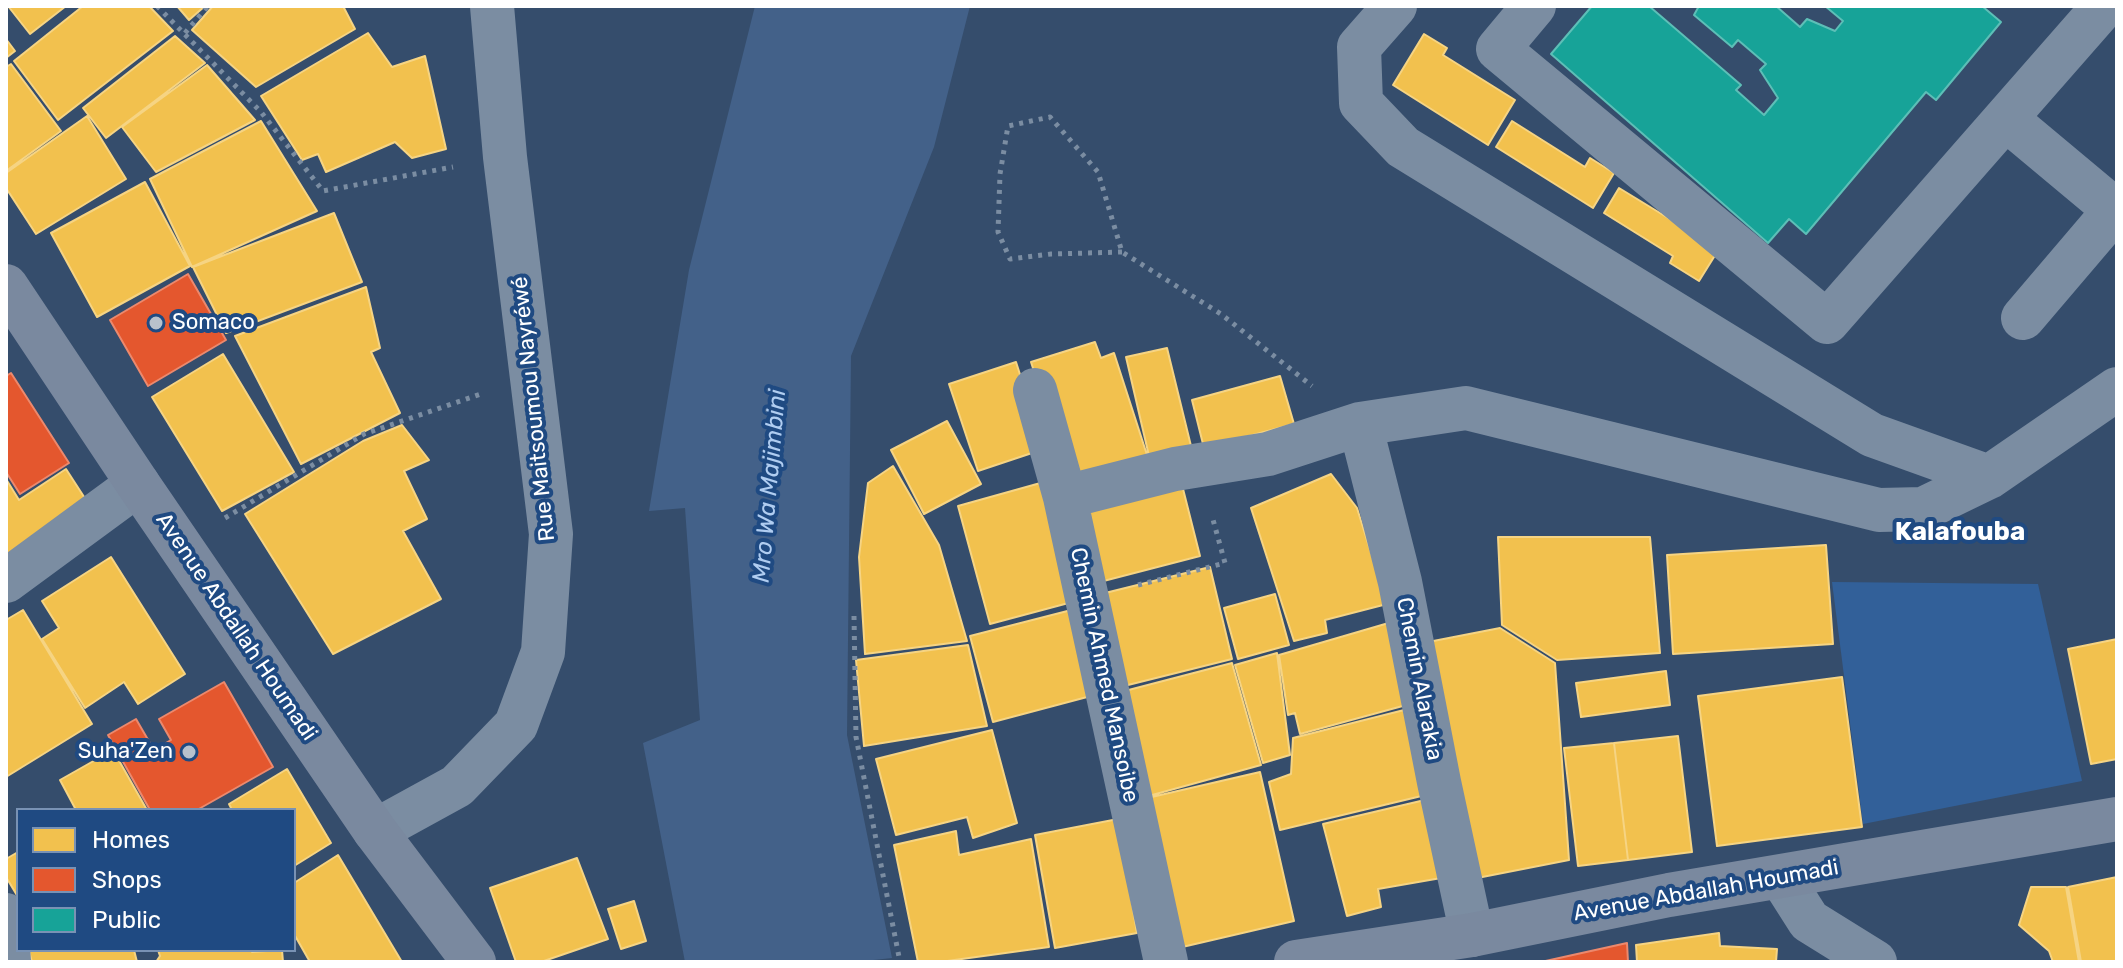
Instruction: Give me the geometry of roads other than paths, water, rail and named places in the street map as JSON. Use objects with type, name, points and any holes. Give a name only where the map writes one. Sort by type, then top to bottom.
[{"type":"main road","name":"Avenue Abdallah Houmadi","points":[[6,286],[375,831],[474,962]]},
{"type":"main road","name":"Avenue Abdallah Houmadi","points":[[1296,962],[1472,935],[1669,895],[2117,819]]},
{"type":"street","name":"Rue Maitsoumou Nayréwé","points":[[375,831],[457,786],[516,725],[543,652],[551,534],[505,157],[492,6]]},
{"type":"street","points":[[1395,6],[1359,47],[1361,103],[1403,147],[1872,435],[1989,477]]},
{"type":"street","points":[[1534,6],[1498,49],[1827,322],[2104,6]]},
{"type":"street","points":[[2006,119],[2116,209],[2023,318]]},
{"type":"street","points":[[1065,497],[1175,469],[1268,454],[1360,424],[1466,408],[1879,510],[1923,509],[1989,477],[2117,389]]},
{"type":"street","name":"Chemin Ahmed Mansoibe","points":[[1035,390],[1065,497],[1166,962]]},
{"type":"street","name":"Chemin Alarakia","points":[[1360,424],[1400,582],[1472,935]]},
{"type":"street","points":[[6,581],[138,484]]},
{"type":"street","points":[[1781,877],[1809,921],[1875,962]]},
{"type":"street","points":[[6,915],[9,962]]},
{"type":"water","name":"Mro Wa Majimbini","points":[[755,6],[970,6],[934,147],[851,356],[847,735],[892,958],[855,962],[685,962],[643,743],[700,720],[685,508],[649,511],[689,270]]},
{"type":"place","name":"Somaco","points":[[156,323]]},
{"type":"place","name":"Suha'Zen","points":[[189,752]]},
{"type":"district","name":"Kalafouba","points":[[1960,532]]}]
